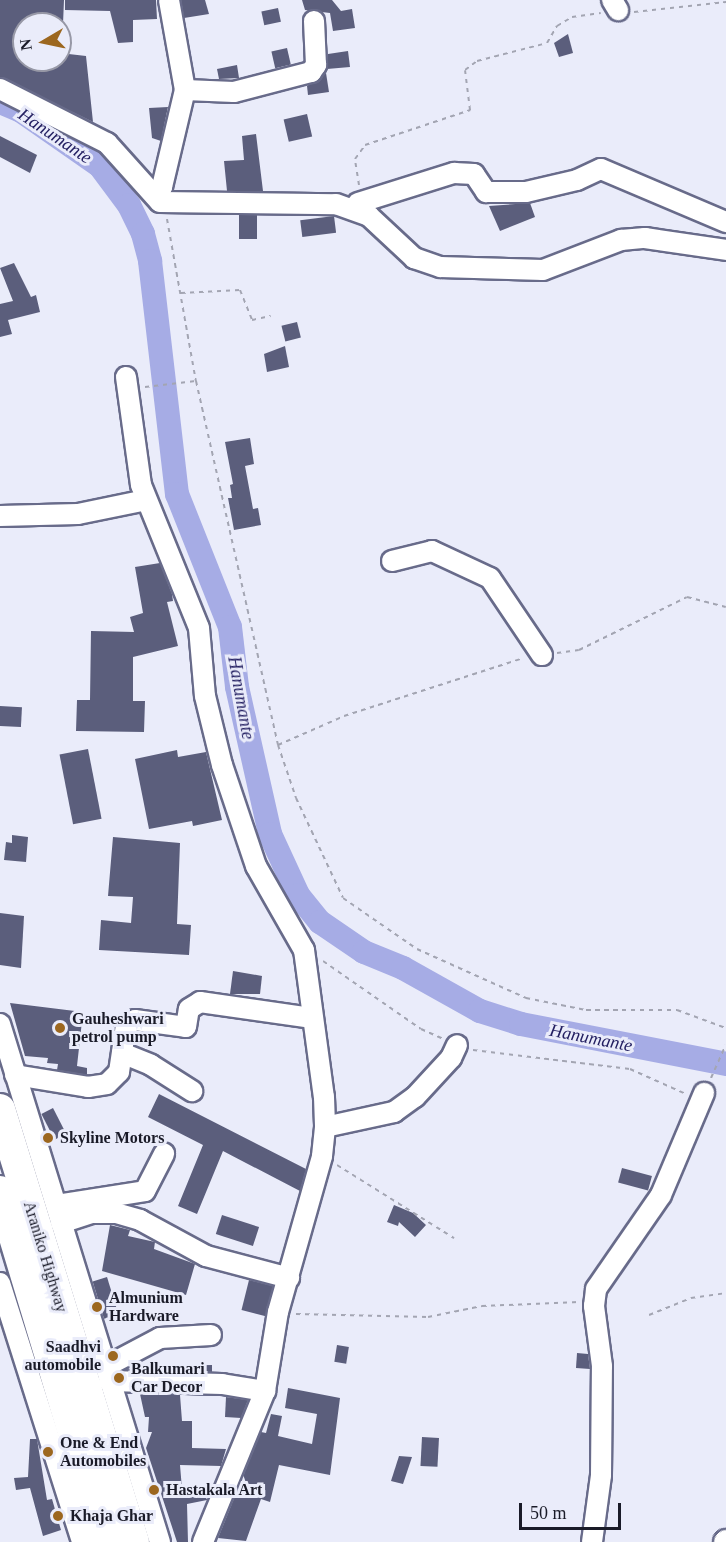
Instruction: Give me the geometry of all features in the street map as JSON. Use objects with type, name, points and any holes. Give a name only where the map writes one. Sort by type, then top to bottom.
[{"type":"highway","name":"Araniko Highway","points":[[0,1109],[134,1542]]},
{"type":"highway","name":"Araniko Highway","points":[[0,1191],[86,1541]]},
{"type":"street","points":[[158,199],[185,90],[169,0]]},
{"type":"street","points":[[185,90],[234,92],[310,72],[316,65],[314,21]]},
{"type":"street","points":[[0,89],[107,143],[158,199],[336,204],[369,216],[414,258],[440,267],[543,270],[621,240],[645,238],[726,250]]},
{"type":"street","points":[[358,203],[454,173],[474,174],[486,192],[526,192],[578,180],[601,169],[726,222]]},
{"type":"street","points":[[134,382],[138,472],[146,500],[199,628],[208,713],[243,832],[267,891],[304,955],[311,1018],[324,1097],[325,1127],[322,1156],[278,1312],[265,1391],[203,1542]]},
{"type":"street","points":[[0,516],[78,514],[146,500]]},
{"type":"street","points":[[392,561],[432,551],[490,578],[542,656]]},
{"type":"street","points":[[15,1076],[98,1087],[115,1080],[126,1025],[135,1020],[186,1027],[189,1009],[200,1002],[311,1018]]},
{"type":"street","points":[[0,1024],[160,1542]]},
{"type":"street","points":[[325,1127],[394,1112],[415,1097],[452,1058],[457,1045]]},
{"type":"street","points":[[122,1053],[151,1065],[192,1091]]},
{"type":"street","points":[[592,1542],[602,1464],[602,1366],[596,1289],[661,1195],[705,1091]]},
{"type":"street","points":[[59,1214],[145,1191],[164,1154]]},
{"type":"street","points":[[59,1214],[116,1213],[140,1220],[206,1256],[289,1278]]},
{"type":"street","points":[[0,1283],[86,1541]]},
{"type":"street","points":[[107,1374],[160,1338],[211,1335]]},
{"type":"street","points":[[107,1374],[222,1384],[265,1391]]},
{"type":"path","points":[[358,203],[355,159],[365,145],[470,110],[465,70],[477,62],[547,43],[557,26],[572,17],[615,5],[637,13],[726,2]]},
{"type":"path","points":[[158,199],[169,224],[196,381],[278,745],[297,798],[343,898],[417,949],[459,965],[526,998],[586,1010],[677,1010],[726,1028]]},
{"type":"path","points":[[181,293],[240,290],[252,320],[271,316]]},
{"type":"path","points":[[134,382],[196,381]]},
{"type":"path","points":[[278,745],[344,716],[468,674],[542,656],[579,650],[687,597],[726,607]]},
{"type":"path","points":[[304,955],[346,975],[421,1029],[476,1051],[630,1069],[705,1091],[726,1045]]},
{"type":"path","points":[[322,1156],[454,1238]]},
{"type":"path","points":[[649,1315],[691,1298],[726,1293]]},
{"type":"path","points":[[278,1312],[428,1317],[482,1306],[595,1298]]},
{"type":"building","points":[[0,0],[64,0],[64,12],[12,12],[12,72],[72,72],[72,54],[86,56],[93,122],[0,77]]},
{"type":"building","points":[[65,0],[156,0],[157,19],[133,20],[133,42],[118,43],[110,11],[65,10]]},
{"type":"building","points":[[181,0],[205,0],[209,14],[184,18]]},
{"type":"building","points":[[302,0],[332,0],[341,11],[352,9],[355,28],[333,31],[330,13],[305,10]]},
{"type":"building","points":[[278,8],[281,22],[264,25],[261,12]]},
{"type":"building","points":[[568,34],[573,53],[559,57],[554,43]]},
{"type":"building","points":[[287,48],[291,65],[275,68],[271,52]]},
{"type":"building","points":[[348,51],[350,67],[327,69],[328,54]]},
{"type":"building","points":[[237,65],[239,78],[219,79],[217,69]]},
{"type":"building","points":[[326,73],[329,92],[308,95],[307,86]]},
{"type":"building","points":[[168,107],[161,141],[152,138],[149,108]]},
{"type":"building","points":[[307,114],[312,136],[289,142],[284,119]]},
{"type":"building","points":[[256,134],[263,191],[227,191],[224,161],[244,160],[242,136]]},
{"type":"building","points":[[0,136],[37,155],[30,173],[0,157]]},
{"type":"building","points":[[530,203],[535,217],[500,231],[489,206]]},
{"type":"building","points":[[239,215],[257,215],[257,239],[239,239]]},
{"type":"building","points":[[334,216],[336,233],[302,237],[300,220]]},
{"type":"building","points":[[14,263],[31,297],[36,295],[40,312],[8,320],[12,334],[0,337],[0,304],[13,301],[0,268]]},
{"type":"building","points":[[297,322],[301,338],[285,341],[281,326]]},
{"type":"building","points":[[285,346],[289,367],[267,372],[264,354]]},
{"type":"building","points":[[250,438],[254,464],[245,466],[253,509],[258,508],[261,525],[234,530],[228,498],[232,498],[230,485],[233,484],[225,442]]},
{"type":"building","points":[[160,563],[172,594],[173,601],[167,602],[178,646],[133,657],[133,701],[145,701],[144,732],[76,731],[77,700],[90,700],[91,631],[134,632],[130,617],[143,613],[135,567]]},
{"type":"building","points":[[0,706],[22,707],[21,727],[0,726]]},
{"type":"building","points":[[88,749],[102,819],[73,824],[60,755]]},
{"type":"building","points":[[177,750],[178,757],[206,752],[222,820],[193,826],[192,821],[149,829],[135,759]]},
{"type":"building","points":[[12,835],[28,837],[26,862],[4,860],[6,842],[12,843]]},
{"type":"building","points":[[113,837],[180,843],[177,924],[191,925],[189,955],[99,950],[101,920],[131,923],[133,897],[108,896]]},
{"type":"building","points":[[0,913],[24,916],[21,968],[0,965]]},
{"type":"building","points":[[233,971],[262,976],[260,994],[230,994]]},
{"type":"building","points":[[10,1003],[83,1012],[77,1066],[87,1068],[87,1075],[57,1070],[58,1064],[47,1063],[48,1058],[25,1056]]},
{"type":"building","points":[[159,1094],[306,1169],[300,1191],[223,1151],[197,1214],[178,1206],[203,1145],[148,1117]]},
{"type":"building","points":[[53,1108],[66,1134],[55,1140],[41,1114]]},
{"type":"building","points":[[622,1168],[652,1176],[648,1191],[618,1182]]},
{"type":"building","points":[[394,1205],[413,1213],[426,1225],[415,1237],[399,1222],[398,1226],[387,1222]]},
{"type":"building","points":[[222,1215],[259,1227],[253,1246],[216,1234]]},
{"type":"building","points":[[110,1225],[130,1230],[128,1236],[155,1242],[154,1249],[195,1264],[186,1295],[102,1271]]},
{"type":"building","points":[[107,1277],[118,1314],[104,1319],[93,1281]]},
{"type":"building","points":[[249,1280],[273,1286],[266,1316],[242,1310]]},
{"type":"building","points":[[337,1345],[349,1347],[346,1364],[334,1362]]},
{"type":"building","points":[[577,1353],[588,1354],[590,1369],[576,1368]]},
{"type":"building","points":[[212,1365],[212,1372],[150,1370],[150,1366]]},
{"type":"building","points":[[288,1388],[340,1398],[330,1475],[279,1465],[270,1502],[261,1499],[246,1541],[218,1538],[261,1432],[266,1433],[271,1414],[282,1416],[278,1436],[312,1444],[317,1414],[285,1408]]},
{"type":"building","points":[[140,1394],[180,1395],[182,1421],[192,1421],[192,1448],[226,1449],[221,1466],[180,1465],[182,1489],[212,1489],[207,1500],[187,1504],[188,1542],[177,1542],[146,1448],[152,1432],[148,1432],[149,1417],[145,1417]]},
{"type":"building","points":[[226,1397],[248,1400],[241,1418],[225,1417]]},
{"type":"building","points":[[422,1437],[439,1438],[437,1467],[420,1466]]},
{"type":"building","points":[[30,1439],[37,1439],[47,1500],[52,1499],[61,1530],[43,1536],[30,1488],[16,1490],[14,1478],[28,1477]]},
{"type":"building","points":[[399,1456],[412,1457],[403,1484],[391,1481]]},
{"type":"waterway","name":"Hanumante","points":[[0,102],[21,111],[100,166],[129,205],[143,234],[150,261],[177,494],[230,627],[237,687],[270,834],[298,895],[320,922],[364,952],[403,968],[480,1011],[521,1024],[726,1064]]},
{"type":"place","name":"Gauheshwari petrol pump","points":[[60,1028]]},
{"type":"place","name":"Skyline Motors","points":[[48,1138]]},
{"type":"place","name":"Almunium Hardware","points":[[97,1307]]},
{"type":"place","name":"Saadhvi automobile","points":[[113,1356]]},
{"type":"place","name":"Balkumari Car Decor","points":[[119,1378]]},
{"type":"place","name":"One & End Automobiles","points":[[48,1452]]},
{"type":"place","name":"Hastakala Art","points":[[154,1490]]},
{"type":"place","name":"Khaja Ghar","points":[[58,1516]]}]
